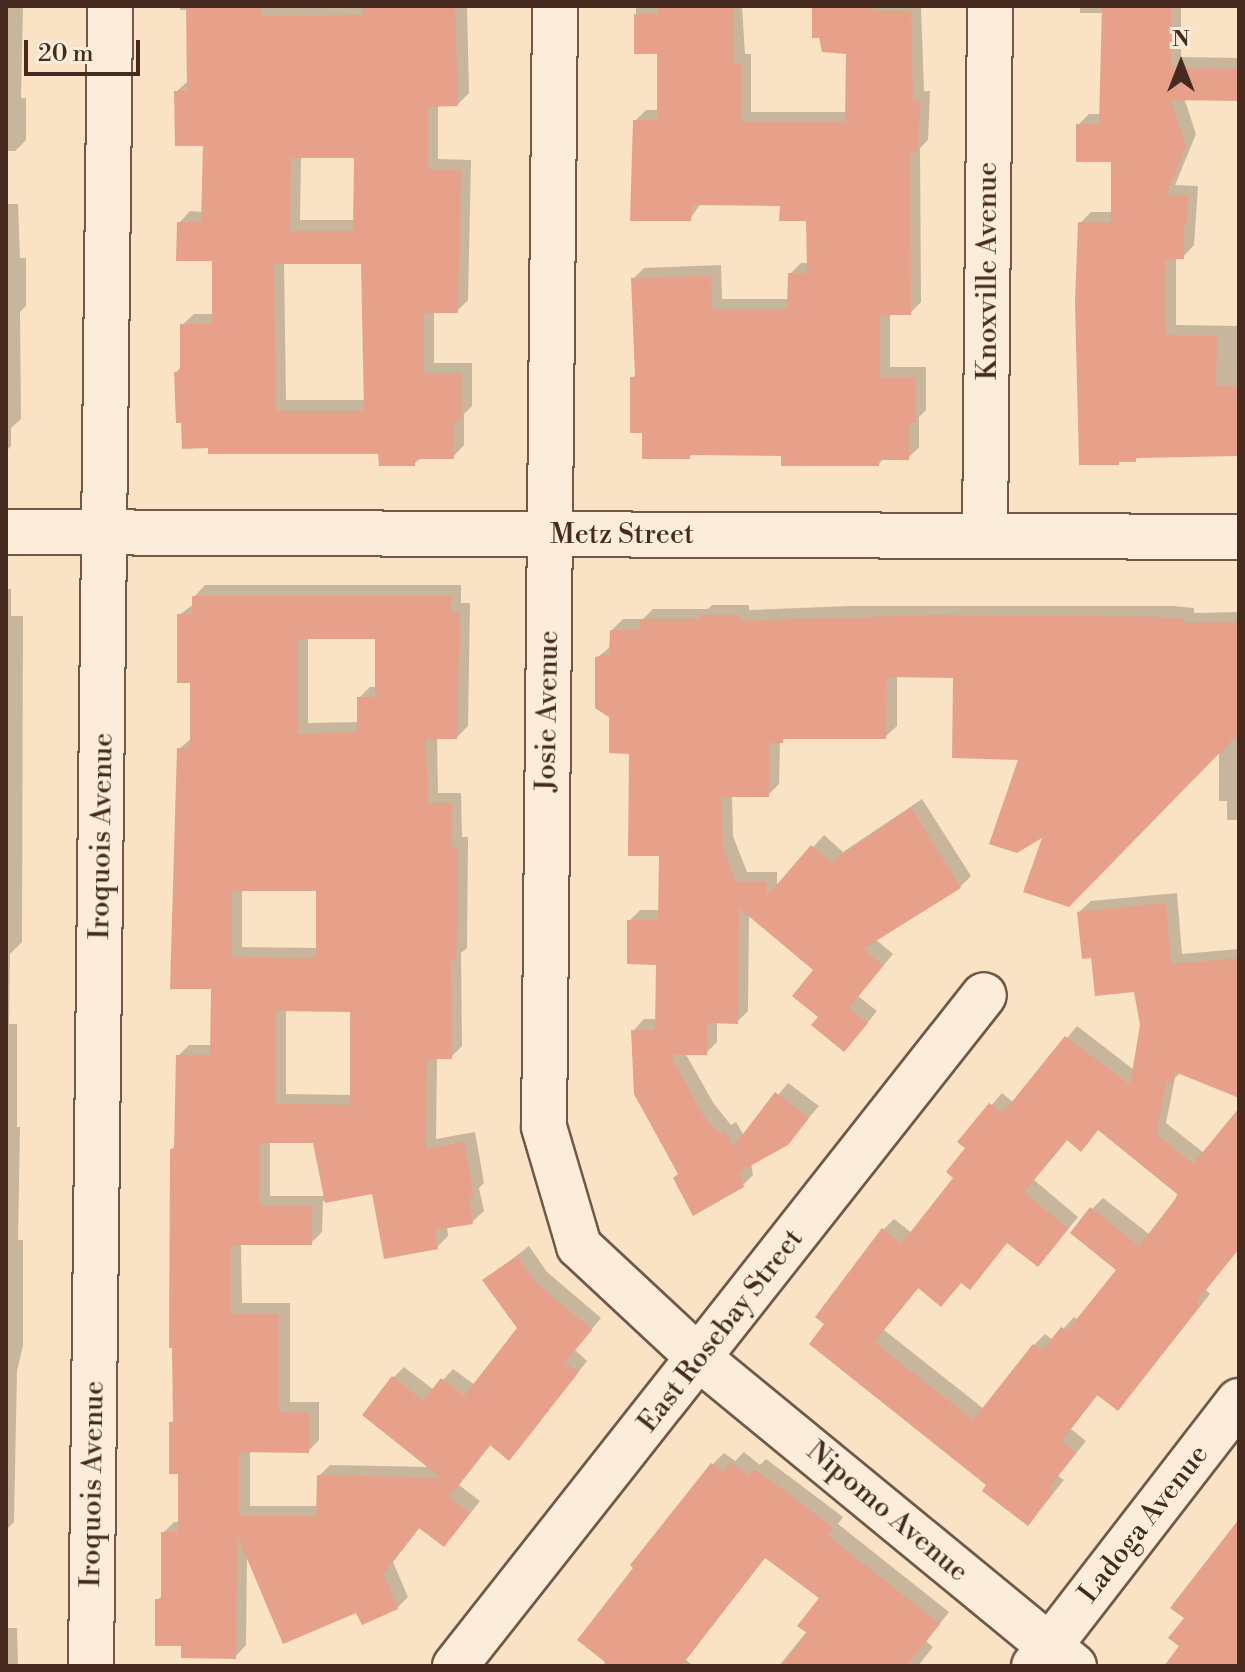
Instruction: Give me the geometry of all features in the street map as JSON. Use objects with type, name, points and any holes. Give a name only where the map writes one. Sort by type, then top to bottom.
[{"type":"street","name":"Iroquois Avenue","points":[[91,1666],[110,6]]},
{"type":"street","name":"Josie Avenue","points":[[555,6],[544,1127],[579,1246],[700,1359]]},
{"type":"street","name":"Knoxville Avenue","points":[[985,536],[990,6]]},
{"type":"street","name":"Metz Street","points":[[6,532],[1239,537]]},
{"type":"street","name":"East Rosebay Street","points":[[455,1666],[984,995]]},
{"type":"street","name":"Nipomo Avenue","points":[[700,1359],[1053,1659]]},
{"type":"street","name":"Ladoga Avenue","points":[[1053,1659],[1239,1401]]},
{"type":"building","points":[[186,6],[261,6],[261,16],[363,15],[363,6],[455,8],[458,106],[428,107],[428,169],[461,170],[458,313],[424,313],[424,373],[462,373],[462,419],[454,424],[454,459],[415,459],[415,466],[379,466],[378,454],[208,454],[208,448],[182,449],[181,423],[176,423],[174,372],[180,372],[180,324],[212,324],[212,261],[176,261],[177,222],[201,222],[203,146],[175,146],[174,91],[187,91]],"holes":[[[291,158],[354,158],[353,231],[290,231]],[[274,264],[361,264],[364,411],[276,411]]]},
{"type":"building","points":[[658,6],[733,6],[734,64],[741,64],[741,122],[845,122],[846,54],[822,52],[819,38],[812,38],[812,6],[873,6],[873,11],[911,11],[913,101],[920,101],[918,153],[910,153],[911,315],[880,315],[880,377],[916,377],[916,423],[909,423],[909,460],[879,460],[879,466],[781,466],[781,456],[690,455],[690,459],[642,459],[642,433],[630,433],[630,377],[635,377],[631,278],[711,276],[712,309],[787,309],[788,273],[807,273],[806,221],[779,221],[780,206],[691,205],[691,221],[630,221],[633,120],[657,120],[657,54],[634,54],[634,14],[657,14]]},
{"type":"building","points":[[1102,6],[1171,6],[1171,68],[1239,69],[1239,101],[1170,100],[1186,146],[1166,195],[1188,196],[1184,259],[1165,259],[1165,335],[1217,336],[1216,386],[1239,386],[1239,456],[1136,458],[1136,462],[1119,462],[1119,465],[1079,465],[1075,302],[1078,222],[1111,223],[1111,162],[1076,162],[1076,124],[1099,124]]},
{"type":"building","points":[[192,596],[451,596],[451,613],[460,613],[457,739],[426,739],[428,803],[451,803],[452,847],[458,847],[458,891],[456,961],[451,961],[452,1059],[427,1059],[426,1149],[464,1142],[474,1196],[469,1198],[473,1224],[435,1230],[438,1249],[384,1259],[372,1194],[325,1203],[313,1143],[260,1143],[259,1206],[312,1206],[312,1245],[231,1245],[231,1314],[279,1314],[279,1412],[309,1413],[309,1453],[239,1452],[239,1516],[316,1516],[317,1475],[441,1478],[362,1415],[392,1376],[423,1401],[441,1378],[464,1396],[517,1328],[482,1280],[517,1256],[536,1283],[592,1330],[565,1362],[578,1373],[509,1461],[490,1445],[449,1497],[470,1513],[444,1547],[419,1528],[383,1574],[398,1609],[362,1625],[356,1613],[283,1644],[237,1535],[236,1659],[181,1658],[181,1646],[155,1646],[155,1599],[161,1599],[161,1532],[178,1532],[178,1474],[169,1474],[169,1422],[173,1422],[172,1348],[169,1348],[170,1149],[174,1149],[176,1055],[210,1055],[211,989],[170,989],[177,748],[190,748],[190,683],[177,683],[177,614],[192,614]],"holes":[[[298,639],[375,639],[375,697],[357,697],[357,732],[298,734]],[[232,891],[316,891],[316,958],[232,957]],[[276,1011],[350,1012],[350,1105],[276,1104]]]},
{"type":"building","points":[[699,615],[739,615],[739,621],[934,615],[1161,617],[1184,619],[1184,623],[1239,622],[1239,733],[1069,907],[1023,892],[1042,838],[1017,853],[989,844],[1018,760],[952,758],[953,678],[887,677],[886,739],[783,739],[783,743],[769,743],[769,797],[721,797],[723,848],[736,882],[767,882],[767,896],[811,845],[831,862],[911,808],[961,888],[863,949],[883,966],[849,1008],[868,1023],[844,1052],[811,1025],[818,1017],[792,996],[813,970],[739,908],[738,1024],[707,1023],[707,1055],[670,1055],[703,1115],[720,1134],[725,1132],[733,1147],[775,1092],[809,1118],[788,1145],[739,1172],[744,1187],[693,1216],[673,1178],[678,1174],[634,1094],[631,1030],[655,1030],[656,965],[627,964],[627,920],[658,920],[659,856],[628,856],[629,754],[609,753],[609,717],[595,708],[595,657],[609,654],[610,630],[640,630],[640,619],[699,619]]},
{"type":"building","points":[[1166,903],[1171,964],[1239,958],[1239,1098],[1175,1072],[1173,1083],[1166,1082],[1156,1134],[1193,1164],[1239,1108],[1239,1249],[1196,1302],[1200,1306],[1118,1411],[1097,1395],[1061,1441],[1076,1453],[1049,1488],[1054,1492],[1028,1526],[982,1491],[986,1485],[809,1344],[824,1324],[815,1317],[882,1228],[901,1244],[953,1178],[946,1172],[965,1148],[957,1142],[989,1103],[1003,1113],[1065,1036],[1130,1085],[1140,1025],[1134,992],[1095,996],[1091,958],[1082,959],[1077,912]],"holes":[[[1098,1130],[1177,1194],[1139,1246],[1090,1207],[1070,1233],[1116,1270],[1067,1331],[1061,1327],[1042,1351],[1033,1344],[973,1420],[874,1342],[918,1288],[941,1307],[961,1283],[970,1290],[1007,1243],[1038,1267],[1068,1229],[1024,1192],[1067,1140],[1081,1152]]]},
{"type":"building","points":[[731,1462],[748,1475],[754,1469],[797,1500],[834,1529],[828,1536],[940,1624],[906,1666],[781,1666],[807,1633],[797,1626],[819,1598],[765,1558],[681,1666],[610,1666],[577,1640],[633,1568],[630,1565],[711,1463],[723,1472]]},
{"type":"building","points":[[1239,1519],[1239,1666],[1164,1666],[1179,1646],[1168,1638],[1184,1618],[1170,1608]]}]
